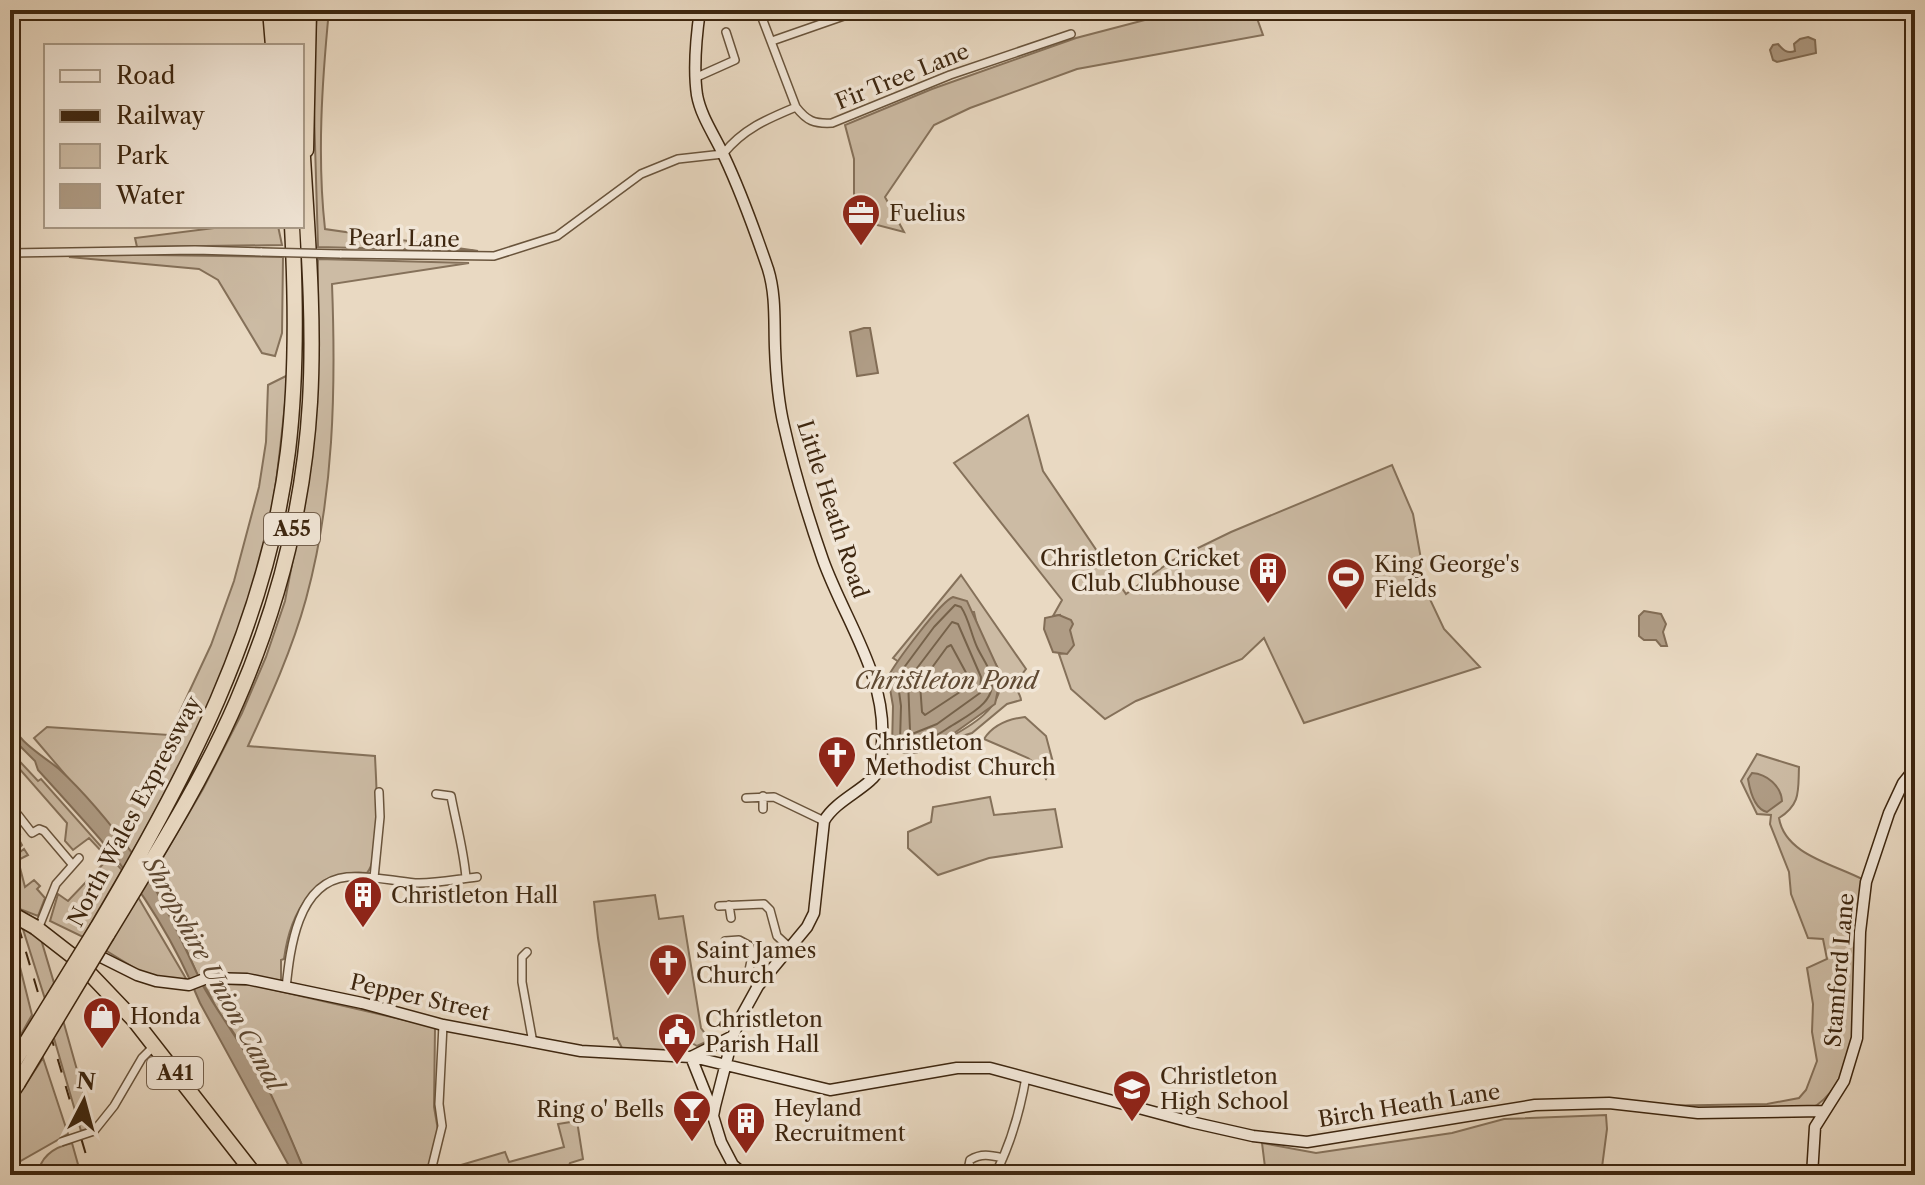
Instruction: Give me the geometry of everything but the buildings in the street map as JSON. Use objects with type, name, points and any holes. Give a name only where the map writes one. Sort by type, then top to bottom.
[{"type":"highway","points":[[270,10],[273,44]]},
{"type":"highway","points":[[283,10],[284,44]]},
{"type":"highway","points":[[297,10],[298,44]]},
{"type":"highway","points":[[304,178],[309,10]]},
{"type":"highway","name":"North Wales Expressway","points":[[151,847],[198,779],[236,704],[262,638],[285,563],[304,463],[310,402],[310,273],[304,178]]},
{"type":"highway","name":"North Wales Expressway","points":[[12,1079],[151,847],[218,702],[244,637],[267,563],[286,464],[296,337],[292,228]]},
{"type":"highway","points":[[10,913],[71,955]]},
{"type":"highway","name":"A41","points":[[91,975],[125,1009],[255,1175]]},
{"type":"street","name":"Little Heath Road","points":[[700,10],[695,47],[697,96],[723,154],[770,277],[780,405],[797,476],[823,560],[850,626],[871,663],[880,697],[883,729],[881,766],[861,788],[831,809],[824,821]]},
{"type":"street","points":[[723,154],[735,139],[757,124],[796,107],[759,10]]},
{"type":"street","points":[[772,41],[861,10]]},
{"type":"street","points":[[697,77],[735,60],[726,32]]},
{"type":"street","name":"Fir Tree Lane","points":[[796,107],[806,120],[819,124],[832,123],[950,75],[1071,34]]},
{"type":"street","name":"Pearl Lane","points":[[10,253],[180,250],[494,256],[557,236],[641,174],[678,159],[723,154]]},
{"type":"street","name":"Stamford Lane","points":[[1812,1175],[1815,1127],[1844,1081],[1857,1038],[1860,932],[1866,882],[1889,813],[1903,783],[1915,768]]},
{"type":"street","points":[[374,878],[380,817],[379,792]]},
{"type":"street","points":[[436,794],[451,796],[464,852],[466,878]]},
{"type":"street","points":[[763,796],[763,809]]},
{"type":"street","points":[[745,1175],[733,1165],[721,1142],[713,1116],[715,1106],[733,1036],[758,986],[807,927],[814,913],[824,821],[774,797],[746,798]]},
{"type":"street","points":[[18,815],[32,833]]},
{"type":"street","points":[[28,842],[32,833],[42,830],[76,861],[56,884],[36,928]]},
{"type":"street","points":[[286,988],[293,937],[313,896],[322,887],[342,877],[417,883],[477,877]]},
{"type":"street","points":[[719,906],[764,904],[770,910],[777,936],[789,947]]},
{"type":"street","points":[[729,905],[731,918]]},
{"type":"street","points":[[725,941],[739,940],[750,946],[752,956],[748,975],[758,986]]},
{"type":"street","points":[[527,952],[522,957],[522,982],[533,1043]]},
{"type":"street","name":"Pepper Street","points":[[101,957],[147,979],[189,985],[202,979],[247,979],[533,1043],[581,1051],[692,1057],[725,1067]]},
{"type":"street","points":[[430,1175],[442,1126],[439,1104],[443,1025]]},
{"type":"street","name":"Pepper Street","points":[[692,1057],[733,1036]]},
{"type":"street","points":[[61,1142],[94,1131],[114,1106],[142,1058],[154,1046]]},
{"type":"street","points":[[692,1057],[709,1102],[715,1106]]},
{"type":"street","name":"Birch Heath Lane","points":[[725,1067],[830,1090],[957,1068],[990,1068],[1191,1122],[1253,1136],[1307,1142],[1535,1105],[1609,1103],[1698,1113],[1823,1111]]},
{"type":"street","points":[[995,1175],[1020,1112],[1026,1077]]},
{"type":"street","points":[[967,1175],[970,1160],[977,1156],[1003,1158]]},
{"type":"green space","points":[[317,10],[329,10],[321,120],[325,229],[478,251],[318,247],[313,76]]},
{"type":"green space","points":[[1183,10],[1254,10],[1263,35],[1077,69],[970,108],[934,125],[885,197],[904,232],[854,219],[854,159],[845,125],[932,89],[1076,38]]},
{"type":"green space","points":[[214,228],[278,228],[282,245],[137,247],[135,238]]},
{"type":"green space","points":[[87,254],[283,257],[282,333],[275,356],[262,353],[218,280],[199,269],[69,257]]},
{"type":"green space","points":[[318,259],[469,263],[332,284],[334,363],[331,442],[328,482],[315,560],[306,599],[280,674],[248,746],[375,756],[375,851],[367,873],[348,873],[333,878],[308,897],[292,925],[284,959],[281,960],[281,981],[202,973],[199,978],[171,916],[150,879],[203,789],[242,713],[285,601],[305,496],[317,389]]},
{"type":"green space","points":[[288,375],[270,521],[247,605],[204,714],[132,853],[34,738],[47,727],[169,735],[211,645],[234,581],[259,487],[266,442],[268,385]]},
{"type":"green space","points":[[1028,415],[1043,471],[1126,594],[1171,561],[1231,532],[1392,465],[1413,514],[1427,593],[1444,629],[1480,667],[1304,723],[1264,638],[1242,659],[1136,701],[1105,719],[1071,689],[1059,654],[1067,653],[1060,615],[1053,616],[1062,600],[954,463]]},
{"type":"green space","points":[[961,575],[1026,669],[1019,678],[1013,679],[1021,700],[1007,704],[972,733],[939,743],[983,716],[998,696],[999,671],[984,644],[974,612],[937,612],[899,662],[893,658]]},
{"type":"green space","points":[[1025,717],[1046,736],[1054,766],[1046,779],[1028,758],[984,739],[1002,724]]},
{"type":"green space","points":[[10,751],[38,781],[41,779],[122,870],[83,937],[50,921],[58,894],[68,901],[106,861],[104,854],[89,838],[73,850],[65,841],[67,823],[10,758]]},
{"type":"green space","points":[[1757,754],[1799,767],[1795,802],[1779,818],[1783,831],[1791,841],[1812,857],[1864,880],[1853,1042],[1840,1077],[1817,1105],[1788,1110],[1651,1106],[1767,1104],[1799,1098],[1806,1090],[1817,1061],[1807,968],[1827,959],[1823,939],[1808,938],[1791,894],[1789,872],[1770,824],[1771,815],[1757,814],[1741,781]]},
{"type":"green space","points":[[990,797],[994,815],[1055,809],[1062,847],[989,858],[938,875],[908,848],[908,832],[931,822],[933,807]]},
{"type":"green space","points":[[10,820],[20,834],[17,836],[22,845],[18,849],[20,852],[24,849],[28,855],[18,860],[25,887],[34,880],[45,898],[38,916],[17,908],[10,885]]},
{"type":"green space","points":[[655,895],[659,919],[683,916],[701,1028],[707,1036],[719,1036],[697,1046],[690,1042],[681,1051],[622,1048],[617,1038],[614,1039],[594,902]]},
{"type":"green space","points":[[138,897],[188,982],[146,975],[105,950]]},
{"type":"green space","points":[[22,926],[40,936],[54,983],[45,999]]},
{"type":"green space","points":[[10,927],[32,1015],[10,1054]]},
{"type":"green space","points":[[202,983],[253,985],[435,1027],[434,1107],[438,1130],[427,1175],[306,1175],[258,1072]]},
{"type":"green space","points":[[63,1020],[93,1127],[81,1131],[53,1035]]},
{"type":"green space","points":[[43,1058],[68,1134],[10,1167],[10,1108]]},
{"type":"green space","points":[[1606,1115],[1601,1175],[1266,1175],[1262,1143],[1316,1153],[1452,1133],[1504,1119]]},
{"type":"green space","points":[[577,1121],[583,1159],[570,1163],[565,1175],[436,1175],[437,1172],[505,1152],[509,1162],[564,1147],[558,1124]]},
{"type":"green space","points":[[72,1143],[81,1175],[38,1175],[49,1153]]},
{"type":"water","points":[[1808,37],[1815,40],[1816,53],[1777,62],[1773,60],[1770,50],[1773,45],[1778,44],[1785,51],[1792,52],[1795,51],[1794,44]]},
{"type":"water","points":[[870,328],[878,373],[857,376],[850,332]]},
{"type":"water","name":"Christleton Pond","points":[[953,597],[967,601],[999,671],[995,704],[946,739],[916,753],[904,753],[892,747],[893,706],[888,677],[929,620]]},
{"type":"water","points":[[1644,611],[1661,614],[1666,624],[1663,632],[1667,646],[1639,636],[1639,616]]},
{"type":"water","points":[[1059,615],[1073,624],[1070,630],[1074,645],[1067,654],[1053,652],[1044,629],[1045,618]]},
{"type":"water","points":[[10,718],[23,741],[59,769],[89,800],[145,872],[204,988],[256,1065],[306,1175],[294,1175],[200,1003],[169,938],[143,897],[100,839],[10,736]]},
{"type":"water","points":[[1752,773],[1763,776],[1779,790],[1782,801],[1767,812],[1759,807],[1751,794],[1748,779]]},
{"type":"railway","points":[[10,898],[92,1175]]},
{"type":"place","name":"Fuelius","points":[[861,247]]},
{"type":"place","name":"Christleton Cricket Club Clubhouse","points":[[1268,605]]},
{"type":"place","name":"King George's Fields","points":[[1346,611]]},
{"type":"place","name":"Christleton Methodist Church","points":[[837,789]]},
{"type":"place","name":"Christleton Hall","points":[[363,929]]},
{"type":"place","name":"Saint James Church","points":[[668,997]]},
{"type":"place","name":"Honda","points":[[102,1050]]},
{"type":"place","name":"Christleton Parish Hall","points":[[677,1066]]},
{"type":"place","name":"Christleton High School","points":[[1132,1123]]},
{"type":"place","name":"Ring o' Bells","points":[[692,1143]]},
{"type":"place","name":"Heyland Recruitment","points":[[746,1155]]},
{"type":"water label","name":"Shropshire Union Canal","points":[[213,974]]}]
